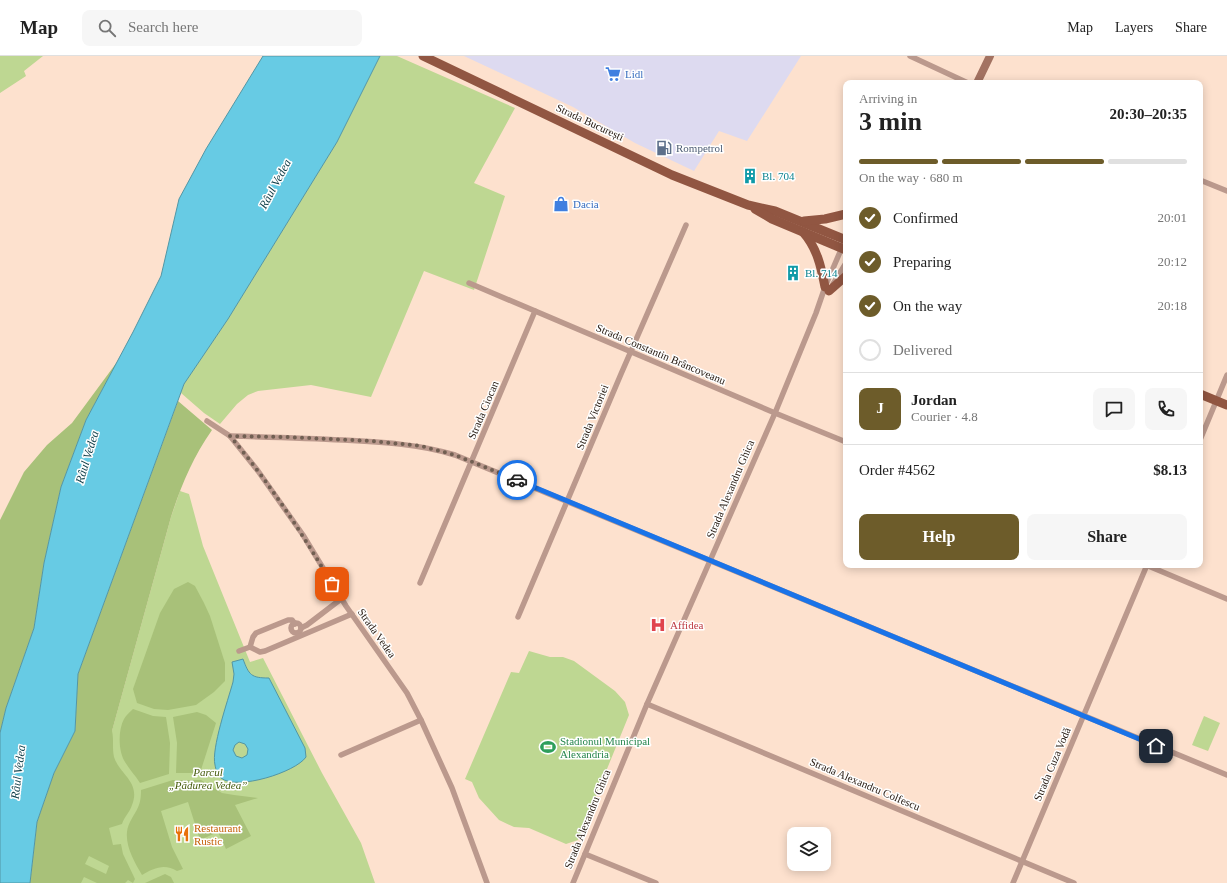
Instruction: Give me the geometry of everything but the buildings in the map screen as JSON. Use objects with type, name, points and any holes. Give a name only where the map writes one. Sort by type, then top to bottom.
[{"type":"main road","name":"Strada București","points":[[423,56],[672,175],[748,205],[772,219],[802,231],[843,242]]},
{"type":"main road","name":"Strada București","points":[[748,205],[775,211],[802,221],[843,242]]},
{"type":"main road","points":[[802,221],[843,215]]},
{"type":"main road","points":[[802,231],[818,255],[827,289],[843,278]]},
{"type":"main road","points":[[1203,395],[1227,405]]},
{"type":"street","points":[[910,56],[962,80]]},
{"type":"street","points":[[978,80],[990,56]]},
{"type":"street","points":[[1203,181],[1227,191]]},
{"type":"street","name":"Strada Victoriei","points":[[518,618],[686,225]]},
{"type":"street","name":"Strada Alexandru Ghica","points":[[573,883],[647,704],[775,413],[843,248]]},
{"type":"street","name":"Strada Alexandru Ghica","points":[[827,289],[843,267]]},
{"type":"street","name":"Strada Constantin Brâncoveanu","points":[[469,283],[843,441]]},
{"type":"street","name":"Strada Ciocan","points":[[420,582],[535,311]]},
{"type":"street","points":[[1203,433],[1227,375]]},
{"type":"street","name":"Strada Vedea","points":[[207,421],[230,436],[258,471],[294,521],[341,600],[407,693],[422,720],[454,794],[487,883]]},
{"type":"street","points":[[230,436],[285,437],[401,444],[440,450],[472,461],[1227,775]]},
{"type":"street","name":"Strada Cuza Vodă","points":[[1013,883],[1146,568]]},
{"type":"street","points":[[1154,568],[1227,599]]},
{"type":"street","points":[[299,633],[307,625],[341,600]]},
{"type":"street","points":[[239,651],[250,647],[260,652],[265,652],[299,633],[352,614]]},
{"type":"street","points":[[250,647],[256,633],[288,620],[292,620],[295,624],[299,625],[299,633]]},
{"type":"street","name":"Strada Alexandru Colfescu","points":[[647,704],[1074,883]]},
{"type":"street","points":[[341,755],[422,720]]},
{"type":"street","points":[[585,854],[656,883]]},
{"type":"shaded area","points":[[464,56],[801,56],[747,141],[719,131],[694,171],[635,143],[573,107]]},
{"type":"green space","points":[[0,56],[43,56],[24,71],[26,76],[0,93]]},
{"type":"green space","points":[[380,56],[397,56],[515,108],[474,183],[505,196],[474,290],[424,271],[371,397],[311,385],[258,391],[248,395],[237,404],[220,424],[204,413],[181,393],[184,384],[228,319],[337,142]]},
{"type":"green space","points":[[117,362],[86,420],[61,487],[44,563],[34,628],[6,708],[0,733],[0,520],[24,472],[47,445],[72,423]]},
{"type":"green space","points":[[178,401],[212,430],[188,472],[171,517],[112,731],[114,757],[132,784],[134,797],[131,808],[122,824],[109,828],[113,845],[121,844],[123,854],[135,879],[133,883],[128,880],[125,883],[97,883],[84,877],[81,883],[30,883],[37,822],[54,773],[75,731],[78,674]],"holes":[[[89,856],[109,866],[106,874],[85,864]]]},
{"type":"green space","name":"Parcul „Pădurea Vedea”","points":[[180,491],[189,494],[203,546],[250,662],[263,658],[322,773],[361,843],[375,883],[70,883],[171,517]]},
{"type":"green space","points":[[188,582],[195,586],[210,616],[225,663],[225,681],[214,692],[196,705],[168,710],[154,709],[137,703],[133,689],[160,613],[174,589]]},
{"type":"green space","name":"Stadionul Municipal Alexandria","points":[[529,651],[550,657],[563,657],[574,661],[615,691],[625,702],[629,715],[578,840],[566,844],[529,828],[514,827],[499,820],[479,798],[472,782],[465,779],[511,672],[519,673]]},
{"type":"green space","points":[[133,709],[153,716],[166,717],[170,743],[169,774],[140,783],[125,762],[120,746],[122,724],[126,716]]},
{"type":"green space","points":[[197,712],[206,715],[216,723],[200,773],[176,773],[177,743],[173,717]]},
{"type":"green space","points":[[1204,716],[1220,723],[1208,751],[1192,745]]},
{"type":"green space","points":[[173,780],[201,780],[222,793],[258,798],[235,805],[251,836],[226,849],[218,832],[200,840],[188,802],[161,811],[172,847],[183,869],[177,871],[168,867],[159,867],[142,875],[135,863],[127,842],[130,822],[137,810],[141,790]]},
{"type":"green space","points":[[165,874],[171,877],[174,883],[145,883]]},
{"type":"water","name":"Râul Vedea","points":[[263,56],[380,56],[337,142],[228,319],[184,384],[78,674],[75,731],[54,773],[37,822],[30,883],[0,883],[0,733],[6,708],[34,628],[44,563],[61,487],[86,420],[161,276],[179,199],[206,149]]},
{"type":"water","points":[[243,659],[247,669],[254,676],[269,678],[305,748],[306,757],[300,763],[279,774],[252,781],[229,781],[221,778],[216,771],[214,758],[215,748],[233,682],[234,674],[232,662]],"holes":[[[239,742],[245,744],[248,749],[247,755],[242,758],[236,756],[233,750],[235,745]]]},
{"type":"way so far","points":[[332,584],[294,521],[258,471],[230,436],[372,441],[421,446],[440,450],[472,461],[517,480]]},
{"type":"place","name":"Lidl","points":[[613,74]]},
{"type":"place","name":"Rompetrol","points":[[664,148]]},
{"type":"place","name":"Bl. 704","points":[[750,176]]},
{"type":"place","name":"Dacia","points":[[561,204]]},
{"type":"place","name":"Bl. 714","points":[[793,273]]},
{"type":"place","name":"Affidea","points":[[658,625]]},
{"type":"place","name":"Stadionul Municipal Alexandria","points":[[548,747]]},
{"type":"place","name":"Restaurant Rustic","points":[[182,834]]},
{"type":"route","points":[[517,480],[1156,746]]}]
